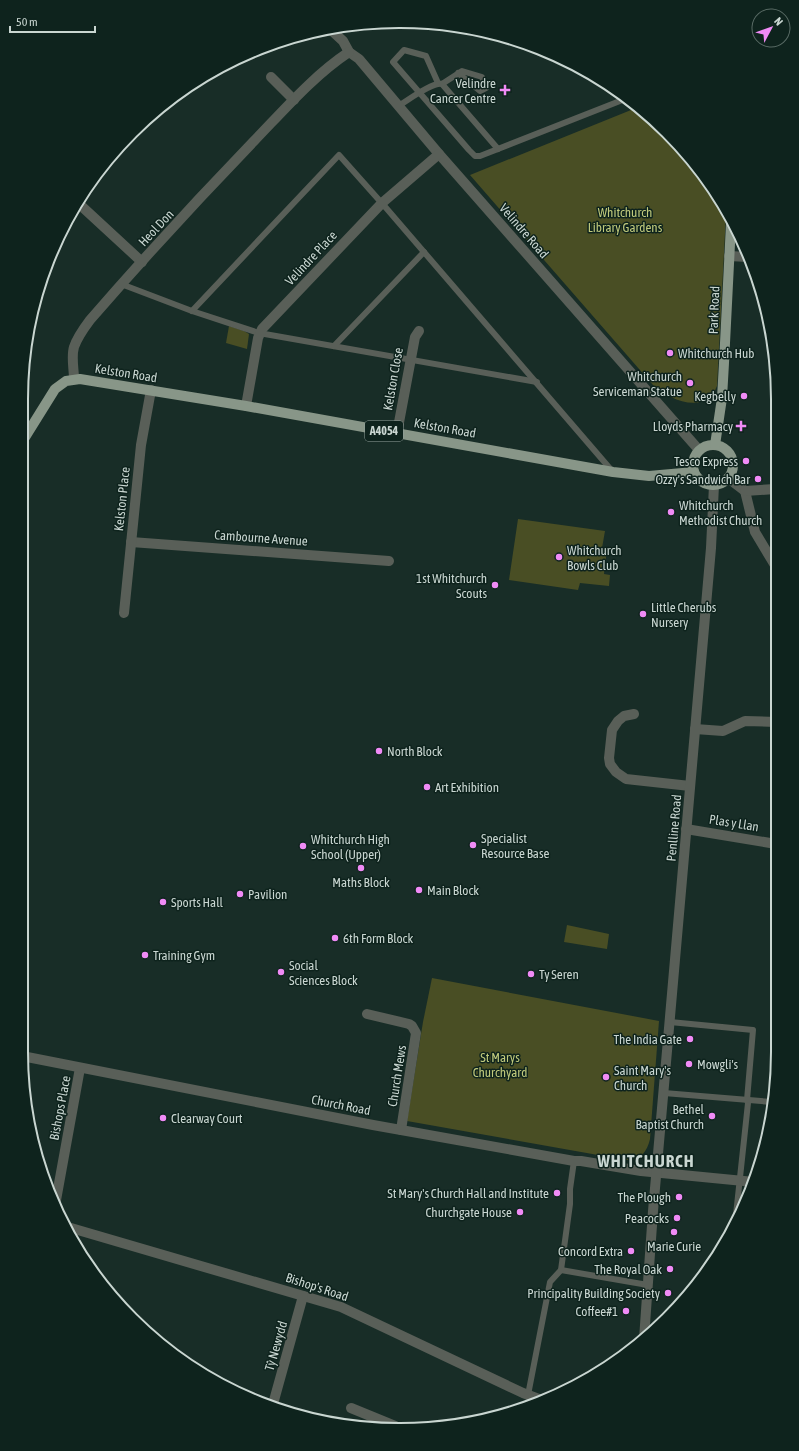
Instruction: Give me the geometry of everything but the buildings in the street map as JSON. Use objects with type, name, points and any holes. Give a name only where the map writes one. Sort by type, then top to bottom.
[{"type":"main road","name":"Park Road","points":[[715,445],[722,398],[731,231]]},
{"type":"main road","points":[[28,432],[55,389],[66,381],[74,379]]},
{"type":"main road","name":"Kelston Road","points":[[74,379],[246,406],[614,472],[649,476],[694,472]]},
{"type":"main road","points":[[708,445],[721,446],[727,450],[731,455],[733,468],[728,478],[722,483],[714,485],[702,482],[697,478],[693,465],[694,458],[699,450],[708,445]]},
{"type":"street","name":"Velindre Road","points":[[335,34],[343,41],[349,52],[359,60],[439,154],[699,450]]},
{"type":"street","name":"Heol Don","points":[[74,379],[73,354],[77,340],[90,320],[121,284],[294,100],[338,59],[349,52]]},
{"type":"street","points":[[272,77],[294,100]]},
{"type":"street","name":"Velindre Place","points":[[259,333],[382,203],[439,154]]},
{"type":"street","points":[[82,207],[142,262]]},
{"type":"street","points":[[729,256],[743,257]]},
{"type":"street","name":"Kelston Close","points":[[397,433],[414,337],[419,331]]},
{"type":"street","points":[[246,406],[259,333]]},
{"type":"street","name":"Kelston Place","points":[[124,613],[141,445],[151,390]]},
{"type":"street","points":[[728,478],[745,492],[755,532],[771,559]]},
{"type":"street","name":"Penlline Road","points":[[645,1330],[656,1172],[711,548],[714,485]]},
{"type":"street","points":[[745,492],[771,489]]},
{"type":"street","name":"Cambourne Avenue","points":[[131,542],[389,561]]},
{"type":"street","points":[[634,714],[624,716],[618,721],[612,730],[609,758],[610,764],[616,772],[626,778],[690,786]]},
{"type":"street","points":[[695,729],[723,731],[745,721],[771,722]]},
{"type":"street","name":"Plas y Llan","points":[[686,829],[771,843]]},
{"type":"street","name":"Church Mews","points":[[367,1014],[409,1024],[416,1033],[402,1130]]},
{"type":"street","name":"Church Road","points":[[28,1057],[574,1162],[581,1161],[641,1171],[747,1181]]},
{"type":"street","name":"Bishops Place","points":[[57,1196],[80,1068]]},
{"type":"street","name":"Bishop's Road","points":[[73,1229],[303,1296],[352,1312],[534,1398]]},
{"type":"street","name":"Tŷ Newydd","points":[[274,1401],[303,1296]]},
{"type":"street","points":[[351,1408],[386,1422]]},
{"type":"lane","points":[[498,149],[440,84],[426,56],[404,50],[393,62],[475,156],[480,156],[498,149],[620,101]]},
{"type":"lane","points":[[398,106],[458,73]]},
{"type":"lane","points":[[192,311],[339,155],[614,472]]},
{"type":"lane","points":[[334,346],[424,252]]},
{"type":"lane","points":[[121,284],[192,311],[259,333],[537,382]]},
{"type":"lane","points":[[670,1022],[753,1030],[742,1174],[739,1180],[736,1208]]},
{"type":"lane","points":[[664,1093],[768,1102]]},
{"type":"lane","points":[[528,1396],[550,1282],[561,1270],[574,1162]]},
{"type":"lane","points":[[561,1270],[648,1285]]},
{"type":"green space","name":"Whitchurch Library Gardens","points":[[632,110],[644,120],[679,155],[694,173],[726,222],[717,386],[710,397],[696,403],[688,403],[665,394],[653,385],[470,175]]},
{"type":"green space","points":[[229,326],[249,334],[247,349],[226,343]]},
{"type":"green space","name":"Whitchurch Bowls Club","points":[[518,519],[605,531],[602,548],[607,549],[604,574],[610,575],[609,586],[580,583],[578,590],[509,580]]},
{"type":"green space","points":[[567,925],[609,934],[607,949],[564,942]]},
{"type":"green space","name":"St Marys Churchyard","points":[[432,978],[659,1021],[650,1139],[645,1152],[635,1159],[626,1160],[407,1121],[423,1022]]},
{"type":"place","name":"Velindre Cancer Centre","points":[[505,90]]},
{"type":"place","name":"Whitchurch Hub","points":[[670,353]]},
{"type":"place","name":"Whitchurch Serviceman Statue","points":[[690,383]]},
{"type":"place","name":"Kegbelly","points":[[744,396]]},
{"type":"place","name":"Lloyds Pharmacy","points":[[741,426]]},
{"type":"place","name":"Tesco Express","points":[[746,461]]},
{"type":"place","name":"Ozzy's Sandwich Bar","points":[[758,479]]},
{"type":"place","name":"Whitchurch Methodist Church","points":[[671,512]]},
{"type":"place","name":"Whitchurch Bowls Club","points":[[559,557]]},
{"type":"place","name":"1st Whitchurch Scouts","points":[[495,585]]},
{"type":"place","name":"Little Cherubs Nursery","points":[[643,614]]},
{"type":"place","name":"North Block","points":[[379,751]]},
{"type":"place","name":"Art Exhibition","points":[[427,787]]},
{"type":"place","name":"Specialist Resource Base","points":[[473,845]]},
{"type":"place","name":"Whitchurch High School (Upper)","points":[[303,846]]},
{"type":"place","name":"Maths Block","points":[[361,868]]},
{"type":"place","name":"Main Block","points":[[419,890]]},
{"type":"place","name":"Pavilion","points":[[240,894]]},
{"type":"place","name":"Sports Hall","points":[[163,902]]},
{"type":"place","name":"6th Form Block","points":[[335,938]]},
{"type":"place","name":"Training Gym","points":[[145,955]]},
{"type":"place","name":"Social Sciences Block","points":[[281,972]]},
{"type":"place","name":"Ty Seren","points":[[531,974]]},
{"type":"place","name":"The India Gate","points":[[690,1039]]},
{"type":"place","name":"Mowgli's","points":[[689,1064]]},
{"type":"place","name":"Saint Mary's Church","points":[[606,1077]]},
{"type":"place","name":"Bethel Baptist Church","points":[[712,1116]]},
{"type":"place","name":"Clearway Court","points":[[163,1118]]},
{"type":"place","name":"St Mary's Church Hall and Institute","points":[[557,1193]]},
{"type":"place","name":"The Plough","points":[[679,1197]]},
{"type":"place","name":"Churchgate House","points":[[520,1212]]},
{"type":"place","name":"Peacocks","points":[[677,1218]]},
{"type":"place","name":"Marie Curie","points":[[674,1232]]},
{"type":"place","name":"Concord Extra","points":[[631,1251]]},
{"type":"place","name":"The Royal Oak","points":[[670,1269]]},
{"type":"place","name":"Principality Building Society","points":[[668,1293]]},
{"type":"place","name":"Coffee#1","points":[[626,1311]]},
{"type":"district","name":"WHITCHURCH","points":[[646,1161]]}]
